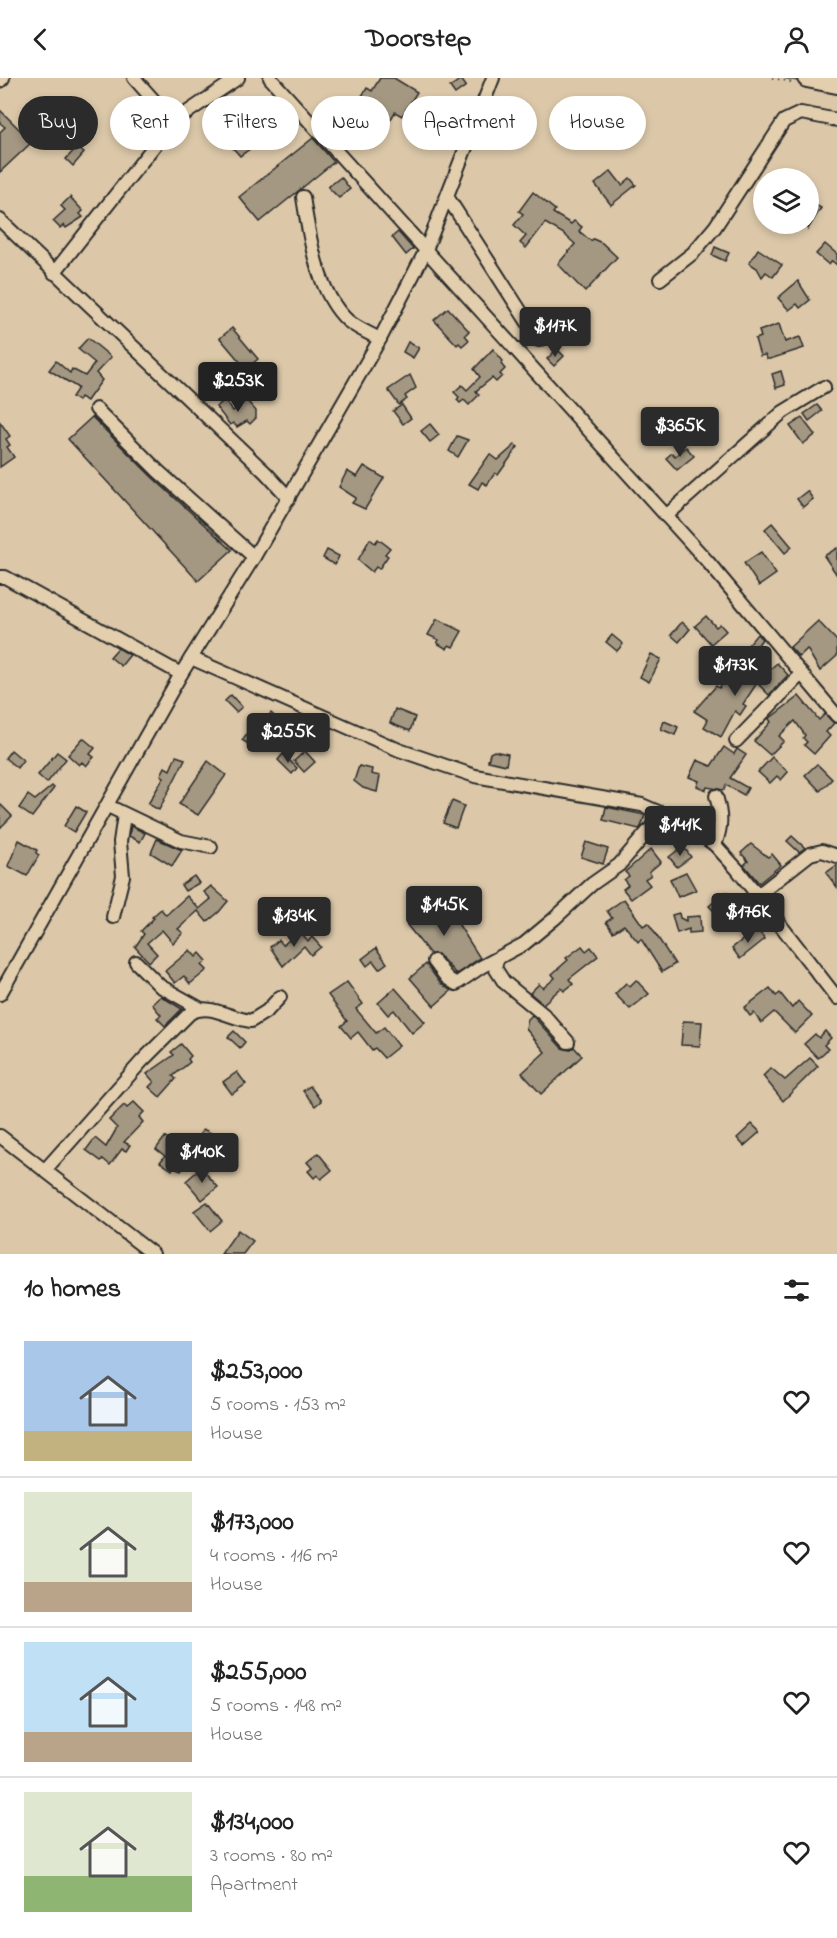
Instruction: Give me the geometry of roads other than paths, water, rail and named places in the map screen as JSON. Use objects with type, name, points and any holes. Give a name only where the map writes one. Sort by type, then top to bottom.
[{"type":"highway","points":[[807,78],[837,84]]},
{"type":"street","points":[[134,78],[150,96]]},
{"type":"street","points":[[190,110],[238,78]]},
{"type":"street","points":[[270,78],[425,252],[708,562],[837,716]]},
{"type":"street","points":[[0,994],[181,674],[254,557],[380,339],[425,252],[493,78]]},
{"type":"street","points":[[660,279],[693,253],[715,227],[784,121],[801,113],[837,120]]},
{"type":"street","points":[[54,273],[151,150]]},
{"type":"street","points":[[303,196],[310,243],[329,295],[349,322],[380,339]]},
{"type":"street","points":[[448,198],[539,340]]},
{"type":"street","points":[[0,220],[266,473],[289,498]]},
{"type":"street","points":[[666,516],[783,412],[824,387]]},
{"type":"street","points":[[96,409],[158,471],[254,557]]},
{"type":"street","points":[[0,577],[5,577],[181,674]]},
{"type":"street","points":[[191,658],[399,750],[475,776],[526,787],[598,795],[642,805],[686,824],[715,845],[758,895],[837,998]]},
{"type":"street","points":[[736,741],[801,674]]},
{"type":"street","points":[[715,845],[722,827],[722,815],[716,796]]},
{"type":"street","points":[[108,806],[181,841],[211,847]]},
{"type":"street","points":[[434,961],[447,978],[456,984],[524,944],[592,884],[619,865],[663,814]]},
{"type":"street","points":[[112,917],[120,897],[123,876],[120,842],[123,815]]},
{"type":"street","points":[[758,895],[810,854],[822,851],[837,856]]},
{"type":"street","points":[[497,959],[495,968],[504,982],[544,1015],[568,1042]]},
{"type":"street","points":[[136,963],[160,986],[199,1008],[251,1021],[267,1011],[280,998]]},
{"type":"street","points":[[45,1170],[142,1061],[190,1012],[199,1008]]},
{"type":"street","points":[[0,1137],[153,1254]]},
{"type":"waterway","points":[[786,78],[800,81]]}]
